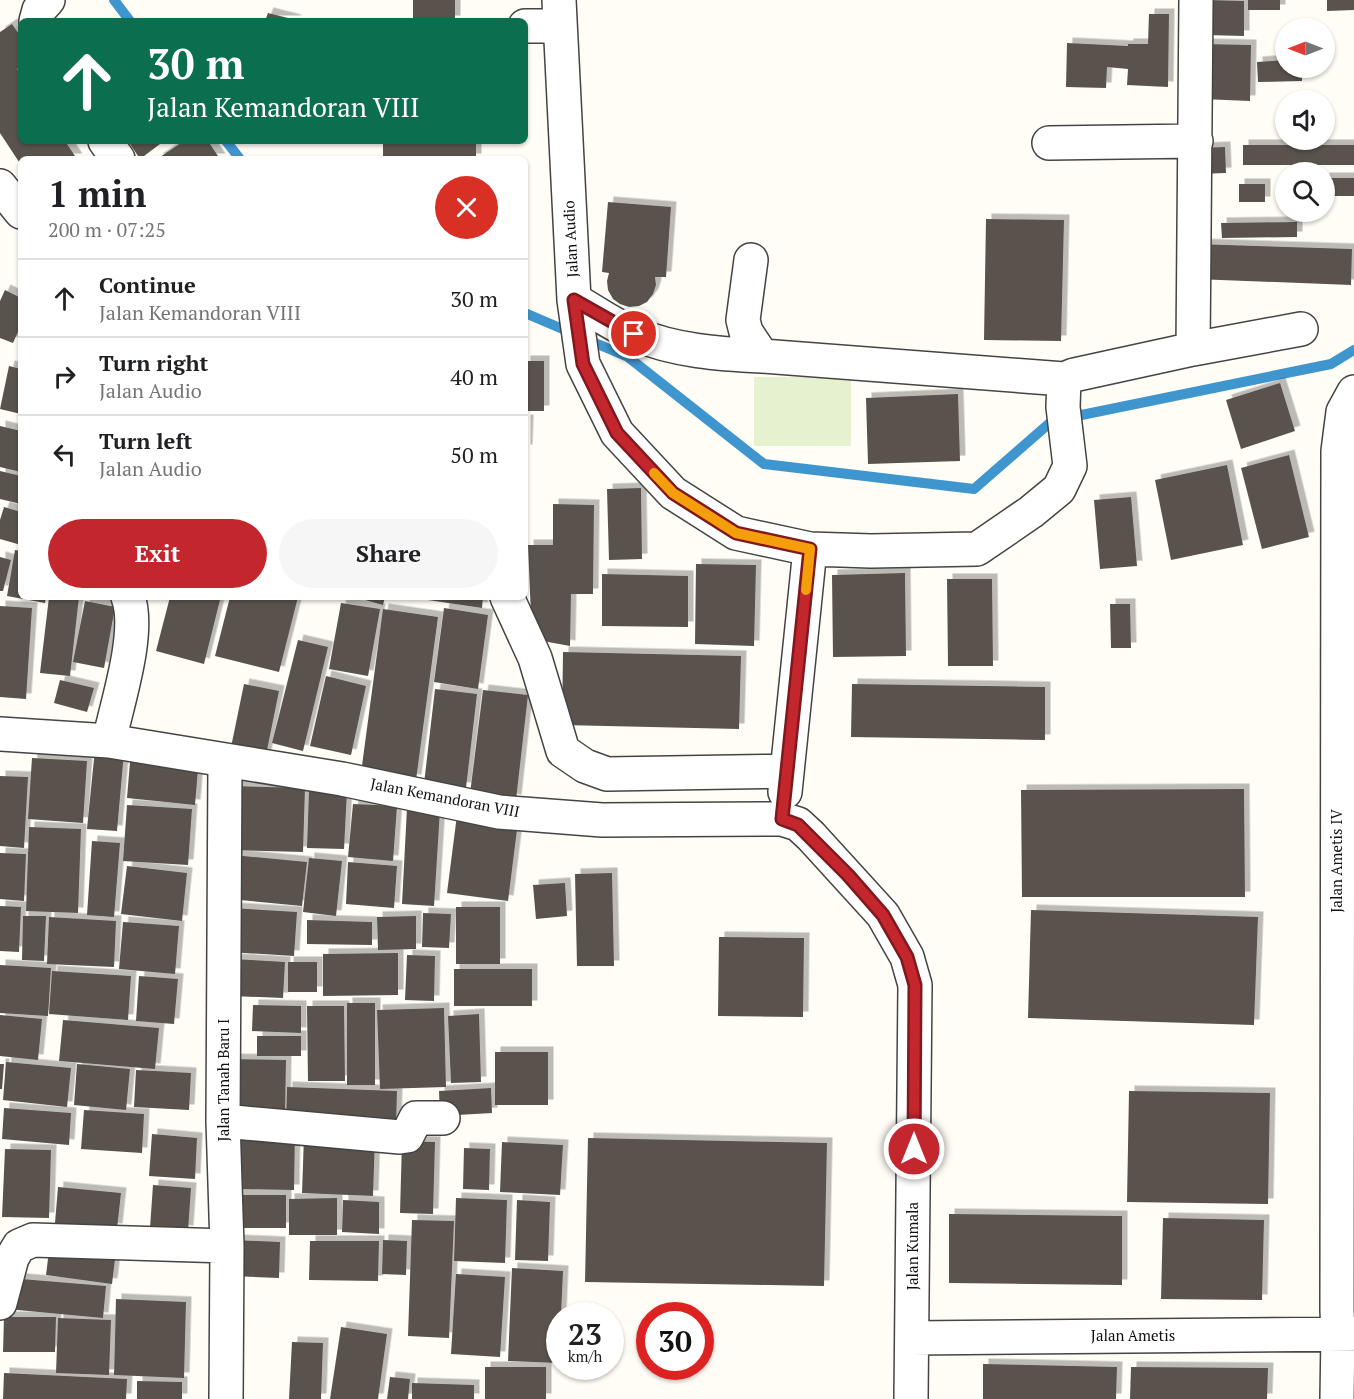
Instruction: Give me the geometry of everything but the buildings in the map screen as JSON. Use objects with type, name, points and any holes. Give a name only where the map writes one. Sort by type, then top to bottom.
[{"type":"street","points":[[37,18],[39,10],[48,0]]},
{"type":"street","points":[[1193,349],[1196,0]]},
{"type":"street","points":[[528,25],[559,13]]},
{"type":"street","name":"Jalan Audio","points":[[559,13],[575,310],[583,364],[617,433],[673,493],[736,533],[810,549],[871,551],[977,549],[1031,512],[1059,489],[1070,466],[1064,393]]},
{"type":"street","points":[[1049,143],[1196,141]]},
{"type":"street","points":[[0,186],[18,208]]},
{"type":"street","points":[[751,260],[743,320],[746,332],[762,356]]},
{"type":"street","points":[[575,310],[634,334],[674,347],[1064,393],[1074,375],[1193,349],[1301,329]]},
{"type":"street","name":"Jalan Ametis IV","points":[[1337,1399],[1346,1334],[1337,1310],[1338,451],[1342,412],[1354,392]]},
{"type":"street","points":[[782,819],[810,549]]},
{"type":"street","points":[[109,741],[130,646],[132,616],[129,600]]},
{"type":"street","points":[[508,600],[535,658],[563,751],[585,766],[607,774],[787,771]]},
{"type":"street","name":"Jalan Kemandoran VIII","points":[[0,734],[109,741],[342,778],[500,812],[602,820],[782,819],[798,825],[811,836],[883,915],[907,957],[915,985]]},
{"type":"street","name":"Jalan Tanah Baru I","points":[[225,760],[223,1121],[226,1399]]},
{"type":"street","name":"Jalan Kumala","points":[[911,1399],[915,985]]},
{"type":"street","points":[[223,1121],[400,1137],[406,1136],[416,1119],[443,1118]]},
{"type":"street","points":[[0,1303],[12,1258],[19,1246],[33,1240],[226,1246]]},
{"type":"street","name":"Jalan Ametis","points":[[912,1338],[1346,1334]]},
{"type":"green space","points":[[754,377],[851,377],[851,446],[754,446]]},
{"type":"waterway","points":[[114,0],[128,18]]},
{"type":"waterway","points":[[228,144],[238,156]]},
{"type":"waterway","points":[[528,314],[628,357],[764,464],[974,489],[1052,421],[1331,364],[1354,350]]},
{"type":"slow traffic","points":[[654,473],[673,493],[736,533],[810,549],[806,590]]},
{"type":"route","points":[[634,334],[574,300],[583,364],[617,433],[673,493],[736,533],[810,549],[782,819],[798,825],[811,836],[848,875],[883,915],[907,957],[915,985],[914,1149]]}]
